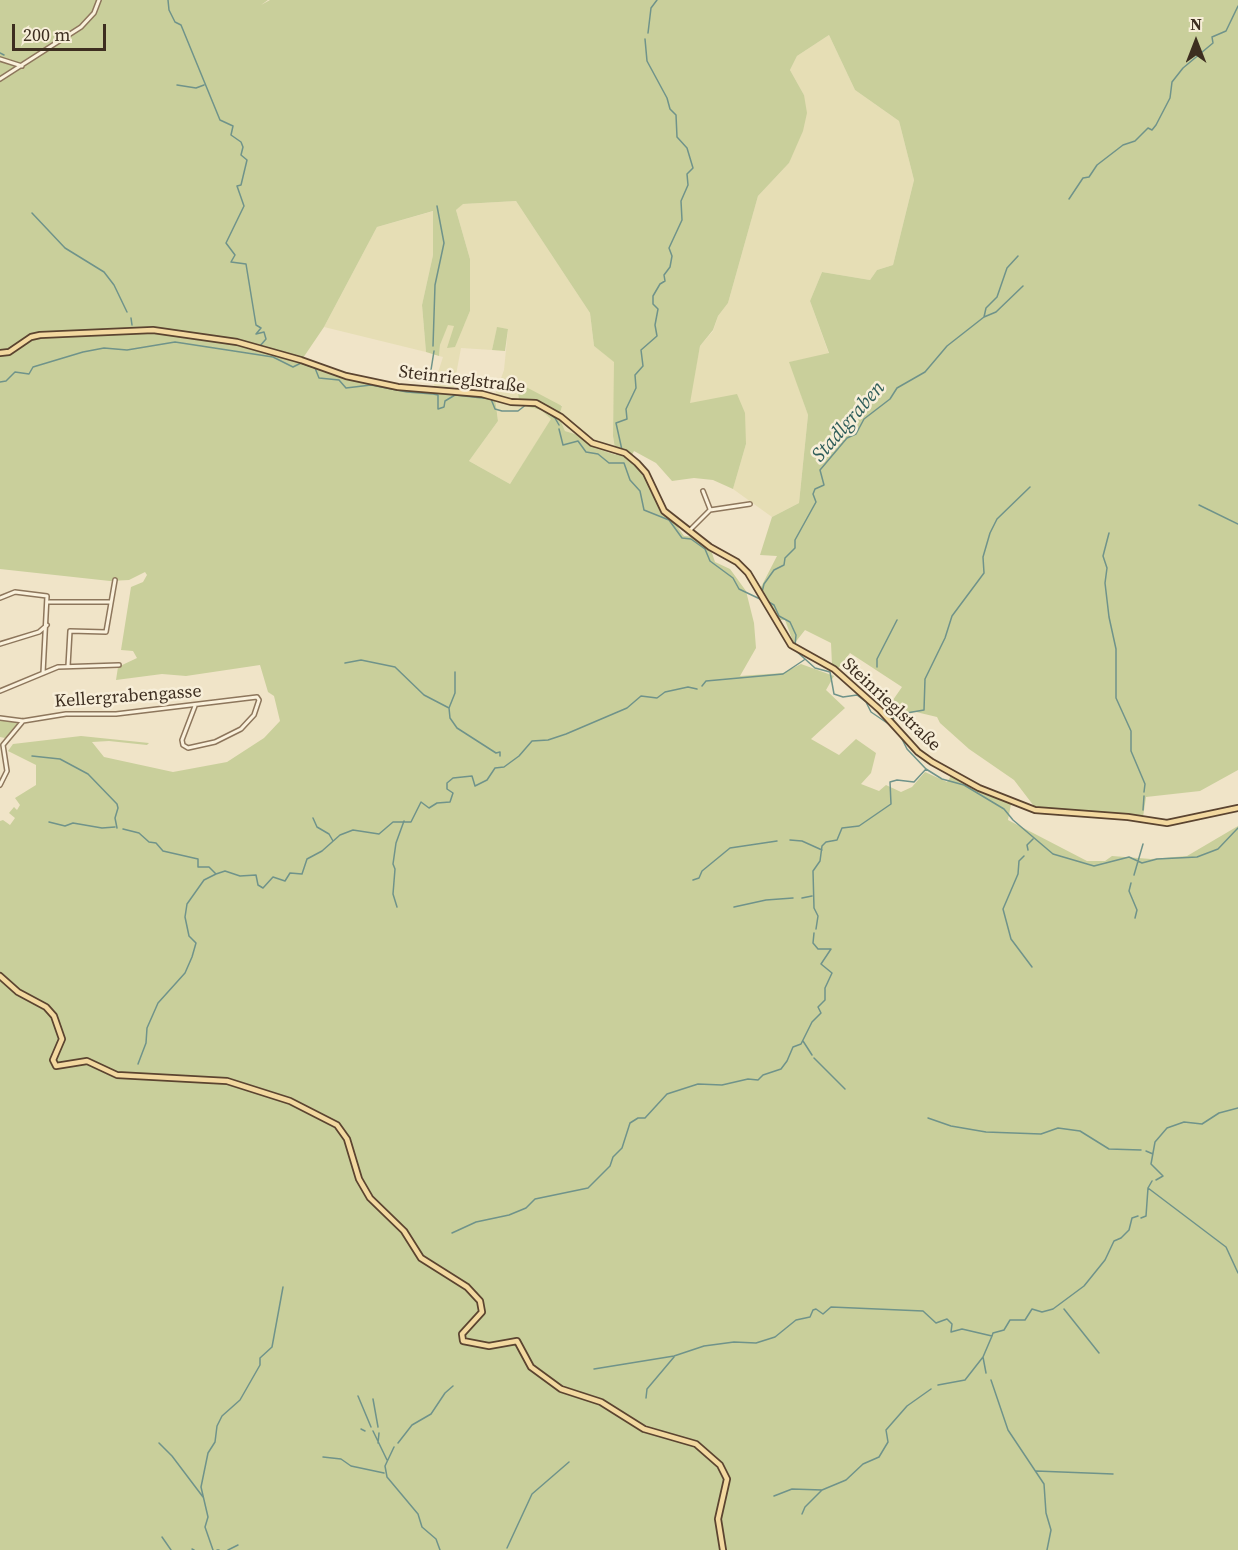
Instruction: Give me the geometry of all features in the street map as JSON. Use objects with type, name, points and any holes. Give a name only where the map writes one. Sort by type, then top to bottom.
[{"type":"main road","name":"Steinrieglstraße","points":[[0,353],[9,352],[31,337],[40,335],[135,329],[226,340],[341,374],[398,387],[482,394],[510,402],[536,403],[558,414],[594,444],[632,457],[646,473],[662,509],[689,531],[741,565],[752,577],[763,601],[795,648],[834,669],[884,714],[923,757],[973,785],[1025,807],[1066,813],[1128,817],[1160,823],[1190,820],[1238,808]]},
{"type":"main road","points":[[0,976],[18,992],[53,1014],[62,1037],[53,1060],[55,1065],[87,1061],[114,1075],[227,1081],[297,1104],[338,1125],[347,1139],[359,1179],[370,1198],[404,1231],[423,1260],[467,1287],[480,1301],[482,1313],[463,1332],[463,1341],[489,1346],[517,1341],[532,1369],[561,1389],[598,1400],[644,1429],[696,1444],[720,1465],[727,1482],[718,1519],[723,1550]]},
{"type":"street","points":[[0,79],[81,27],[94,13],[99,0]]},
{"type":"street","points":[[0,59],[22,66]]},
{"type":"street","points":[[703,491],[710,510]]},
{"type":"street","points":[[689,531],[710,510],[750,504]]},
{"type":"street","points":[[68,666],[70,631],[106,632],[115,580]]},
{"type":"street","points":[[0,598],[15,592],[44,594],[49,602],[44,673]]},
{"type":"street","points":[[49,602],[111,602]]},
{"type":"street","points":[[0,644],[39,632],[47,625]]},
{"type":"street","points":[[39,632],[46,637]]},
{"type":"street","points":[[0,691],[68,666],[119,665]]},
{"type":"street","name":"Kellergrabengasse","points":[[0,718],[23,721],[66,714],[116,714],[259,698],[254,715],[241,729],[216,742],[188,748],[183,745],[182,740],[195,706]]},
{"type":"street","points":[[0,785],[7,771],[4,743],[23,721]]},
{"type":"shaded area","points":[[829,35],[855,90],[899,121],[914,180],[893,265],[877,270],[870,280],[822,272],[810,301],[829,354],[790,362],[808,415],[799,503],[772,517],[733,489],[746,444],[689,403],[700,346],[713,331],[718,316],[728,303],[758,196],[789,163],[804,95],[790,70],[797,56]]},
{"type":"shaded area","points":[[516,201],[590,313],[594,346],[615,362],[613,436],[616,455],[595,448],[578,435],[565,431],[559,417],[562,405],[520,405],[541,410],[552,419],[510,484],[469,461],[498,421],[495,395],[504,370],[508,329],[497,328],[492,350],[461,348],[453,391],[433,388],[443,357],[439,356],[440,345],[447,325],[464,325],[470,311],[470,259],[456,210],[462,204]]},
{"type":"shaded area","points":[[434,211],[433,255],[422,305],[426,352],[324,327],[377,227]]},
{"type":"green space","points":[[0,0],[268,0],[261,5],[270,0],[1238,0],[1238,770],[1200,791],[1146,797],[1143,817],[1136,820],[1040,814],[1014,780],[969,749],[940,723],[937,717],[916,712],[900,713],[894,719],[886,710],[902,687],[850,653],[837,670],[832,665],[831,643],[805,630],[794,644],[785,620],[775,620],[763,603],[760,589],[777,556],[760,555],[772,517],[799,503],[808,415],[789,362],[829,353],[810,301],[822,272],[870,280],[877,270],[893,265],[914,180],[899,121],[855,90],[829,35],[797,56],[790,70],[804,95],[807,113],[803,131],[789,163],[758,196],[728,303],[718,316],[713,330],[700,346],[690,403],[737,394],[745,413],[746,444],[733,489],[713,480],[694,478],[672,481],[656,463],[634,451],[632,455],[647,472],[664,508],[684,536],[696,537],[711,550],[715,562],[730,569],[746,591],[754,623],[756,648],[740,676],[783,673],[801,664],[834,676],[826,690],[845,708],[811,739],[839,755],[856,739],[876,753],[871,773],[861,784],[879,791],[886,785],[901,792],[912,787],[925,772],[947,782],[951,776],[1011,804],[1008,820],[1087,861],[1105,861],[1112,856],[1151,859],[1187,856],[1238,826],[1238,1550],[0,1550],[0,821],[3,820],[10,825],[15,818],[9,813],[14,807],[17,810],[20,805],[15,798],[36,785],[36,765],[8,751],[13,744],[81,736],[149,743],[147,745],[109,741],[92,742],[104,757],[173,772],[227,762],[264,738],[280,721],[274,696],[268,692],[260,665],[186,676],[162,674],[116,680],[118,667],[137,658],[133,651],[121,650],[131,587],[143,582],[147,575],[145,572],[129,580],[110,581],[0,569]],"holes":[[[516,201],[590,313],[594,346],[614,362],[613,436],[616,455],[595,448],[578,435],[565,431],[559,417],[562,406],[526,387],[518,393],[520,405],[541,410],[551,419],[510,484],[469,461],[498,421],[495,398],[396,388],[329,372],[303,358],[324,327],[377,227],[433,211],[433,255],[422,305],[426,352],[439,356],[440,345],[448,325],[454,326],[447,348],[455,347],[470,311],[470,259],[456,210],[463,204]]]},
{"type":"green space","points":[[497,327],[508,329],[505,351],[492,350]]},
{"type":"green space","points":[[0,720],[20,722],[20,724],[5,738],[0,737]]},
{"type":"waterway","points":[[168,0],[169,10],[175,22],[181,25],[220,120],[233,126],[231,135],[241,142],[243,147],[241,155],[247,160],[241,185],[237,186],[244,206],[226,243],[235,255],[231,262],[246,264],[256,325],[261,328],[256,334],[264,332],[266,339],[260,346]]},
{"type":"waterway","points":[[648,33],[651,8],[657,0]]},
{"type":"waterway","points":[[1069,199],[1083,178],[1089,177],[1097,165],[1123,145],[1135,141],[1148,128],[1152,130],[1170,98],[1172,82],[1183,68],[1213,43],[1212,37],[1226,31],[1238,6]]},
{"type":"waterway","points":[[622,450],[616,423],[627,419],[626,409],[636,388],[635,375],[643,366],[641,350],[657,336],[655,325],[658,309],[653,304],[653,296],[660,284],[665,281],[664,275],[670,267],[672,256],[669,248],[682,220],[681,201],[688,185],[687,174],[693,168],[687,148],[677,137],[676,115],[670,109],[667,98],[647,61],[645,39]]},
{"type":"waterway","points":[[0,53],[4,55]]},
{"type":"waterway","points":[[177,85],[196,88],[204,85]]},
{"type":"waterway","points":[[433,346],[435,285],[444,243],[437,206]]},
{"type":"waterway","points":[[32,213],[65,248],[104,272],[114,285],[127,312]]},
{"type":"waterway","points":[[984,317],[986,308],[997,297],[1007,268],[1018,256]]},
{"type":"waterway","name":"Stadlgraben","points":[[762,592],[764,584],[774,570],[784,565],[785,558],[795,548],[795,540],[816,502],[813,494],[815,489],[824,485],[820,470],[847,438],[856,434],[864,419],[890,399],[897,388],[925,372],[947,346],[984,317],[996,312],[1023,286]]},
{"type":"waterway","points":[[131,318],[132,325]]},
{"type":"waterway","points":[[0,382],[6,381],[15,372],[29,374],[33,367],[83,352],[104,348],[127,350],[175,342],[273,357],[293,367],[301,363],[315,368],[319,378],[339,380],[346,388],[371,385],[438,395],[438,409],[444,407],[445,401],[455,395],[491,399],[495,409],[502,411],[518,411],[527,404]]},
{"type":"waterway","points":[[432,382],[434,351]]},
{"type":"waterway","points":[[545,411],[555,418],[559,425]]},
{"type":"waterway","points":[[559,429],[563,445],[578,441],[586,452],[598,454],[609,463],[624,463],[630,480],[640,491],[644,510],[669,520],[682,538],[691,539],[705,549],[710,561],[733,578],[739,589],[760,599]]},
{"type":"waterway","points":[[895,715],[924,710],[925,679],[945,638],[952,616],[984,573],[983,557],[990,533],[997,519],[1030,487]]},
{"type":"waterway","points":[[1199,505],[1238,524]]},
{"type":"waterway","points":[[1109,533],[1103,556],[1107,568],[1105,583],[1109,617],[1116,649],[1116,698],[1131,731],[1131,751],[1145,784],[1144,792]]},
{"type":"waterway","points":[[767,601],[774,605],[779,616],[790,622],[796,635],[795,646]]},
{"type":"waterway","points":[[877,667],[877,659],[897,620]]},
{"type":"waterway","points":[[795,650],[815,668],[830,672],[834,694],[843,697],[857,695],[866,702],[871,712],[893,727]]},
{"type":"waterway","points":[[345,663],[361,660],[395,667],[424,695],[449,708]]},
{"type":"waterway","points":[[702,686],[706,681],[783,674],[804,660]]},
{"type":"waterway","points":[[455,672],[455,693],[449,708],[450,718],[457,728],[496,753],[500,752],[500,756]]},
{"type":"waterway","points":[[123,829],[139,833],[149,842],[156,843],[163,851],[198,859],[198,867],[209,867],[216,874],[225,871],[240,876],[256,875],[258,885],[263,888],[273,877],[285,881],[290,873],[302,874],[307,859],[322,851],[340,835],[353,830],[379,834],[393,822],[411,822],[421,802],[429,808],[437,803],[450,802],[453,793],[447,789],[447,783],[453,778],[472,776],[475,786],[487,780],[495,768],[504,767],[519,756],[532,741],[548,740],[566,734],[627,708],[641,696],[657,698],[665,692],[688,687],[697,689]]},
{"type":"waterway","points":[[900,735],[907,749],[926,769],[942,779],[964,785],[1004,809],[1013,820],[1053,854],[1094,866],[1129,857],[1142,863],[1157,859],[1197,857],[1218,849],[1238,828]]},
{"type":"waterway","points":[[32,756],[60,759],[88,774],[117,804],[115,818],[117,828]]},
{"type":"waterway","points":[[816,929],[818,916],[814,908],[813,871],[820,861],[822,846],[826,842],[837,840],[842,828],[859,826],[891,804],[890,782],[897,780],[914,782],[926,769]]},
{"type":"waterway","points":[[1143,810],[1144,796]]},
{"type":"waterway","points":[[313,818],[317,827],[329,834],[333,841]]},
{"type":"waterway","points":[[397,907],[393,894],[395,869],[393,864],[396,843],[404,821]]},
{"type":"waterway","points":[[49,822],[65,826],[73,823],[102,828],[115,827]]},
{"type":"waterway","points":[[1028,850],[1027,845],[1033,839]]},
{"type":"waterway","points":[[790,840],[802,841],[822,850]]},
{"type":"waterway","points":[[693,880],[699,878],[702,871],[730,848],[777,841]]},
{"type":"waterway","points":[[1134,875],[1143,844]]},
{"type":"waterway","points":[[1024,856],[1019,861],[1018,874],[1003,909],[1011,939],[1032,967]]},
{"type":"waterway","points":[[138,1064],[146,1043],[147,1028],[158,1003],[185,973],[192,957],[196,943],[189,936],[185,917],[187,904],[204,880],[216,874]]},
{"type":"waterway","points":[[1131,883],[1129,891],[1137,910],[1135,918]]},
{"type":"waterway","points":[[802,898],[812,896]]},
{"type":"waterway","points":[[734,907],[766,900],[793,898]]},
{"type":"waterway","points":[[452,1233],[476,1222],[509,1215],[526,1208],[535,1199],[588,1188],[610,1166],[613,1157],[622,1148],[630,1123],[638,1118],[645,1118],[667,1094],[698,1084],[722,1085],[748,1079],[758,1080],[763,1075],[781,1069],[793,1047],[801,1044],[812,1022],[821,1013],[818,1007],[825,1000],[825,988],[832,973],[821,964],[831,949],[818,949],[813,943],[814,933]]},
{"type":"waterway","points":[[803,1041],[812,1055]]},
{"type":"waterway","points":[[814,1058],[845,1089]]},
{"type":"waterway","points":[[1156,1180],[1163,1176],[1151,1164],[1155,1142],[1167,1128],[1184,1122],[1202,1124],[1219,1113],[1238,1108]]},
{"type":"waterway","points":[[928,1118],[951,1126],[986,1132],[1041,1134],[1058,1128],[1080,1131],[1109,1149],[1141,1150]]},
{"type":"waterway","points":[[1146,1151],[1153,1154]]},
{"type":"waterway","points":[[1141,1218],[1146,1216],[1148,1188],[1152,1181]]},
{"type":"waterway","points":[[1148,1188],[1226,1247],[1238,1273]]},
{"type":"waterway","points":[[594,1369],[674,1356],[704,1346],[734,1342],[756,1343],[775,1337],[796,1320],[810,1317],[813,1310],[816,1309],[823,1314],[831,1307],[923,1311],[936,1323],[947,1319],[952,1324],[951,1332],[962,1329],[992,1336],[993,1333],[1004,1330],[1010,1320],[1025,1320],[1032,1309],[1042,1312],[1053,1309],[1084,1286],[1105,1260],[1114,1241],[1129,1230],[1132,1218],[1138,1216]]},
{"type":"waterway","points":[[213,1550],[205,1527],[208,1517],[201,1487],[208,1453],[215,1442],[217,1426],[222,1416],[240,1400],[260,1365],[260,1358],[272,1347],[283,1287]]},
{"type":"waterway","points":[[1064,1309],[1099,1353]]},
{"type":"waterway","points":[[938,1385],[965,1380],[983,1357],[992,1336]]},
{"type":"waterway","points":[[646,1398],[647,1389],[674,1357]]},
{"type":"waterway","points":[[983,1357],[986,1373]]},
{"type":"waterway","points":[[991,1380],[1008,1430],[1044,1484],[1046,1513],[1051,1530],[1047,1550]]},
{"type":"waterway","points":[[398,1443],[412,1425],[431,1414],[445,1393],[453,1386]]},
{"type":"waterway","points":[[774,1496],[792,1489],[822,1490],[846,1480],[863,1464],[879,1457],[888,1442],[886,1430],[907,1406],[931,1389]]},
{"type":"waterway","points":[[358,1396],[371,1427]]},
{"type":"waterway","points":[[373,1399],[378,1427]]},
{"type":"waterway","points":[[361,1429],[365,1431]]},
{"type":"waterway","points":[[373,1431],[387,1460]]},
{"type":"waterway","points":[[378,1443],[379,1433]]},
{"type":"waterway","points":[[159,1443],[172,1456],[203,1497]]},
{"type":"waterway","points":[[394,1447],[385,1466],[387,1477],[418,1514],[422,1527],[436,1539],[440,1550]]},
{"type":"waterway","points":[[323,1457],[341,1459],[351,1466],[384,1473]]},
{"type":"waterway","points":[[507,1548],[532,1494],[569,1462]]},
{"type":"waterway","points":[[1036,1471],[1113,1474]]},
{"type":"waterway","points":[[802,1514],[805,1507],[822,1490]]},
{"type":"waterway","points":[[162,1537],[171,1550]]},
{"type":"waterway","points":[[228,1550],[238,1545]]}]
